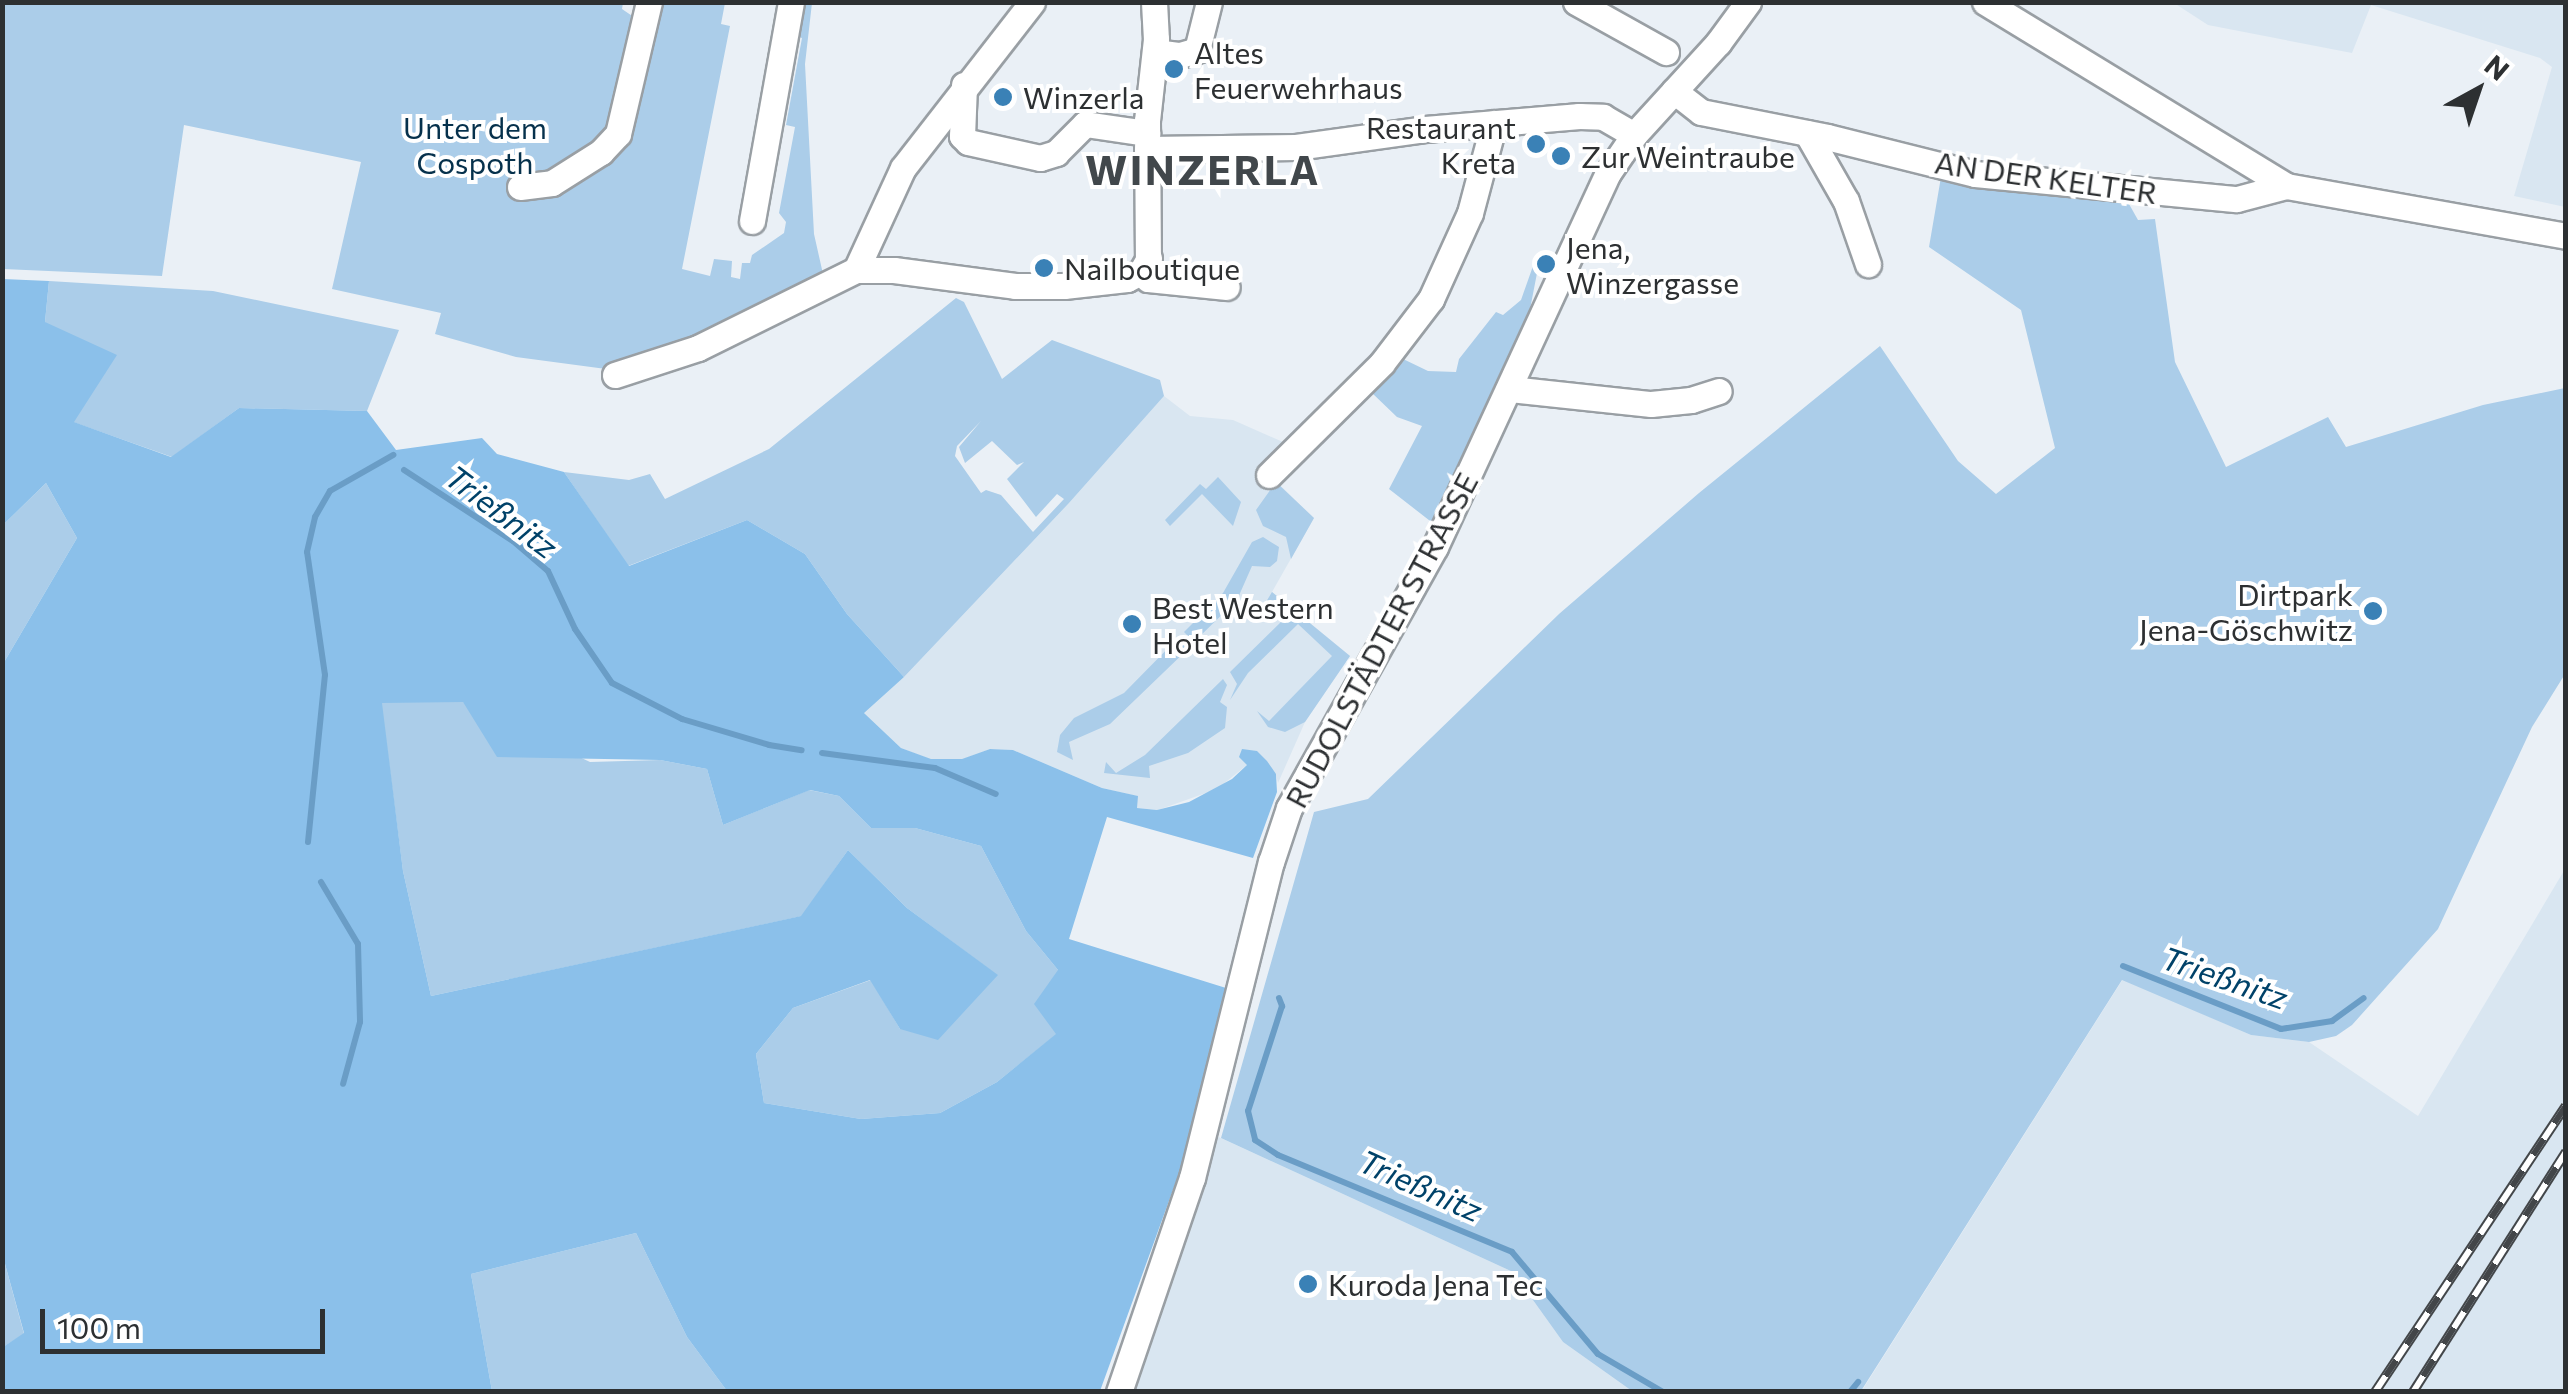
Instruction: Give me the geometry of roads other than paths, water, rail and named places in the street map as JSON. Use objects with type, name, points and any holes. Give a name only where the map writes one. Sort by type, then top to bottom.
[{"type":"street","points":[[520,187],[552,182],[602,152],[618,134],[649,2]]},
{"type":"street","points":[[752,221],[791,2]]},
{"type":"street","points":[[856,270],[898,176],[964,85],[1006,40],[1032,2]]},
{"type":"street","points":[[1154,2],[1155,52],[1147,141],[1148,280],[1227,287]]},
{"type":"street","points":[[1155,52],[1180,55],[1197,50],[1209,2]]},
{"type":"street","points":[[1576,2],[1666,52]]},
{"type":"street","name":"RUDOLSTÄDTER STRASSE","points":[[1119,1392],[1192,1178],[1271,862],[1289,808],[1435,548],[1596,198],[1634,135],[1748,2]]},
{"type":"street","points":[[1985,2],[2286,186],[2566,236]]},
{"type":"street","points":[[964,85],[962,134],[968,142],[1040,158],[1056,153],[1085,124],[1147,141],[1310,146],[1590,116],[1619,124],[1634,135]]},
{"type":"street","name":"AN DER KELTER","points":[[1674,91],[1701,112],[1808,133],[1975,174],[2238,199],[2286,186]]},
{"type":"street","points":[[1269,475],[1382,363],[1431,298],[1470,213],[1494,124]]},
{"type":"street","points":[[1808,133],[1846,201],[1868,264]]},
{"type":"street","points":[[615,375],[698,348],[856,270],[894,270],[1015,286],[1077,285],[1134,276],[1149,258]]},
{"type":"street","points":[[1510,388],[1650,404],[1691,400],[1719,390]]},
{"type":"waterway","name":"Trießnitz","points":[[308,842],[325,675],[307,552],[315,517],[330,491],[393,455]]},
{"type":"waterway","name":"Trießnitz","points":[[404,470],[513,541],[548,571],[575,629],[612,683],[682,719],[769,745],[802,750]]},
{"type":"waterway","name":"Trießnitz","points":[[822,753],[935,768],[996,794]]},
{"type":"waterway","name":"Trießnitz","points":[[321,882],[358,944],[360,1022],[343,1084]]},
{"type":"waterway","name":"Trießnitz","points":[[2123,966],[2281,1029],[2332,1021],[2364,998]]},
{"type":"waterway","name":"Trießnitz","points":[[1279,998],[1282,1006],[1248,1111],[1255,1140],[1278,1155],[1512,1252],[1598,1354],[1663,1392]]},
{"type":"waterway","name":"Trießnitz","points":[[1850,1392],[1858,1382]]},
{"type":"railway","points":[[2375,1392],[2566,1106]]},
{"type":"railway","points":[[2413,1392],[2566,1152]]},
{"type":"place","name":"Altes Feuerwehrhaus","points":[[1174,69]]},
{"type":"place","name":"Winzerla","points":[[1003,97]]},
{"type":"place","name":"Restaurant Kreta","points":[[1536,144]]},
{"type":"place","name":"Zur Weintraube","points":[[1561,156]]},
{"type":"place","name":"Jena, Winzergasse","points":[[1546,264]]},
{"type":"place","name":"Nailboutique","points":[[1044,268]]},
{"type":"place","name":"Dirtpark Jena-Göschwitz","points":[[2373,611]]},
{"type":"place","name":"Best Western Hotel","points":[[1132,624]]},
{"type":"place","name":"Kuroda Jena Tec","points":[[1308,1284]]},
{"type":"district","name":"WINZERLA","points":[[1203,169]]},
{"type":"park label","name":"Unter dem Cospoth","points":[[475,144]]}]
